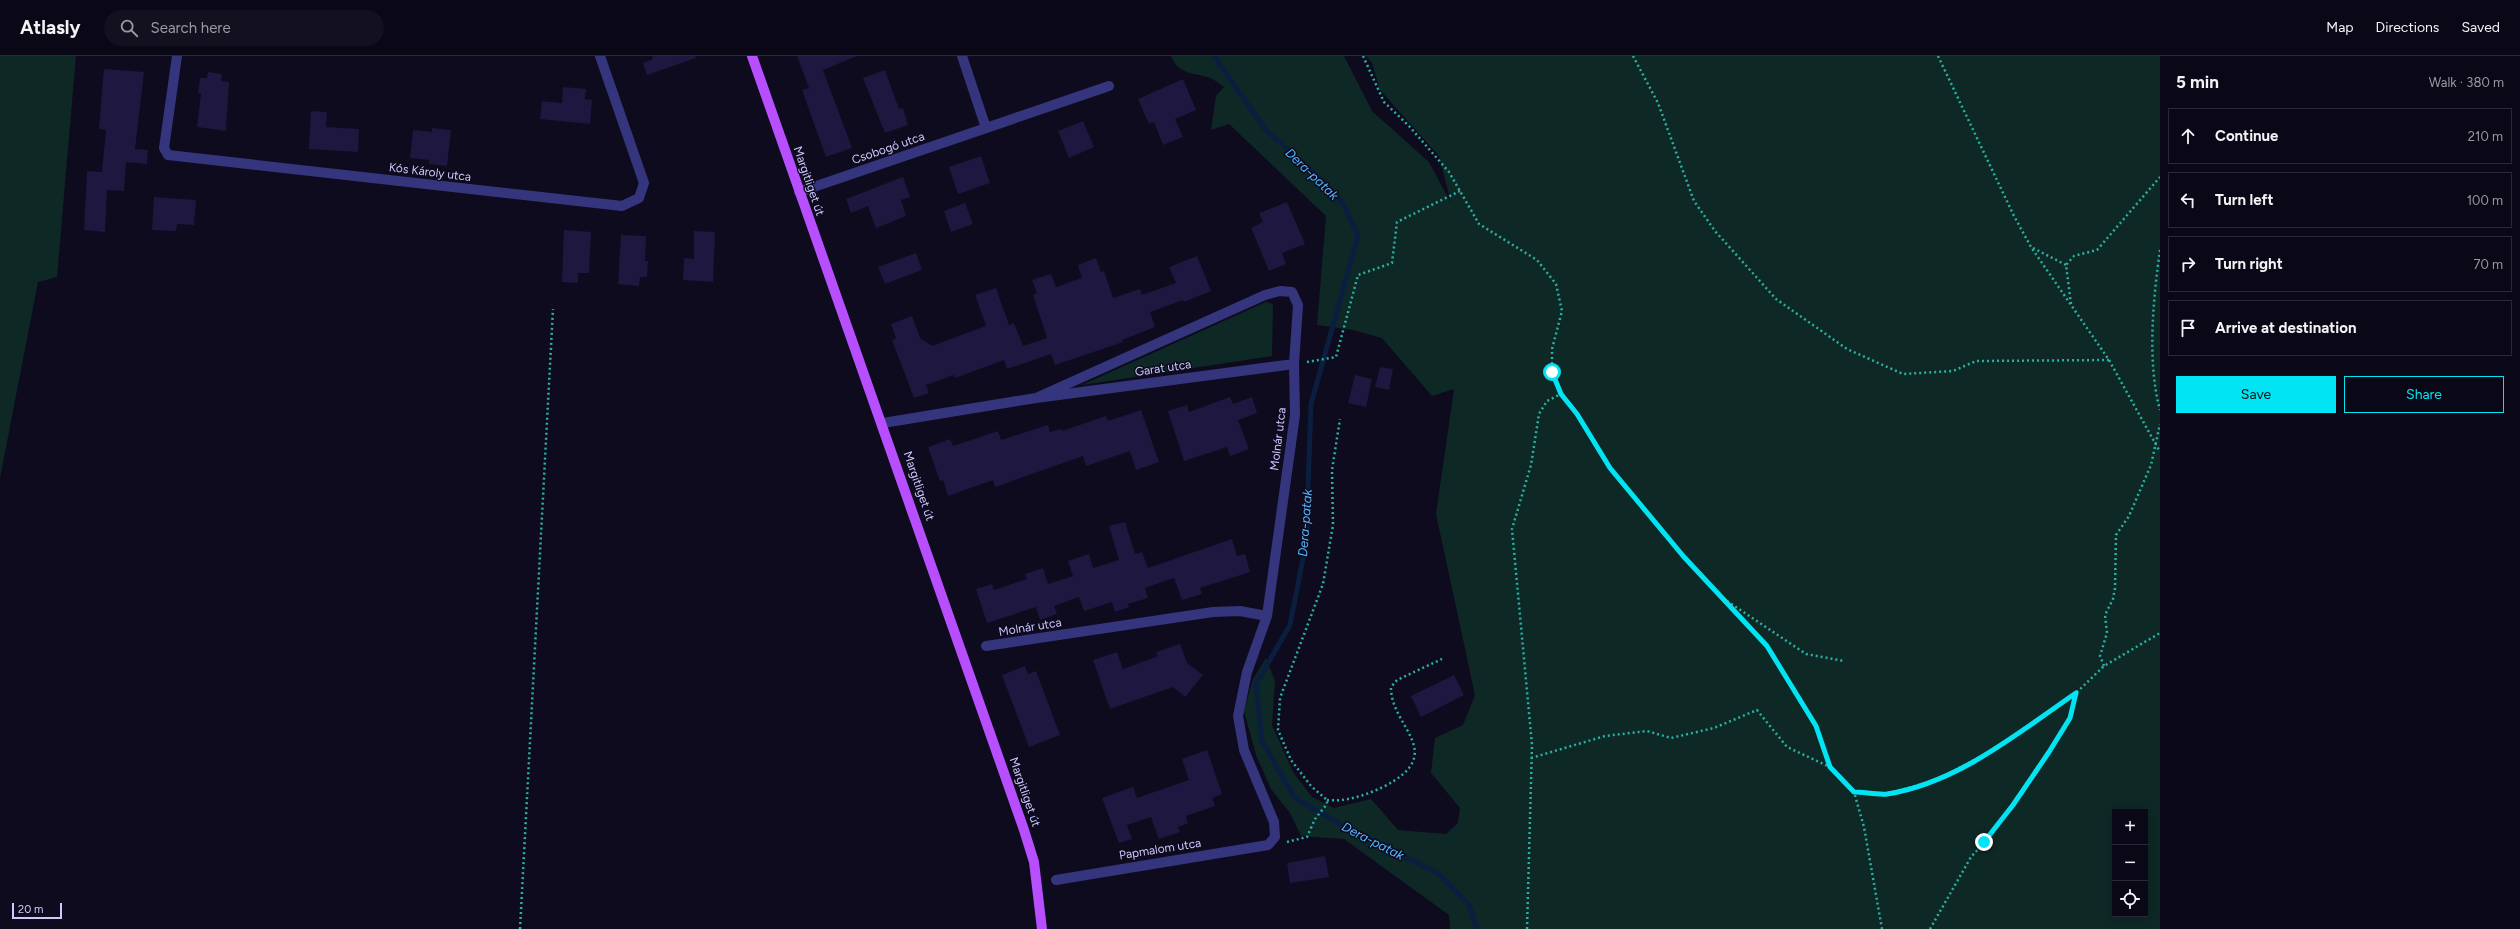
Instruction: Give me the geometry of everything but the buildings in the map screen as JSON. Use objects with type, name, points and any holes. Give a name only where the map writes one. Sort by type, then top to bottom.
[{"type":"main road","name":"Margitliget út","points":[[752,56],[799,192],[883,423],[1024,830],[1034,862],[1042,929]]},
{"type":"street","name":"Kós Károly utca","points":[[177,56],[164,148],[168,155],[622,206],[639,198],[644,183],[600,56]]},
{"type":"street","points":[[962,56],[986,128]]},
{"type":"street","name":"Csobogó utca","points":[[799,192],[1109,86]]},
{"type":"street","name":"Molnár utca","points":[[1265,295],[1280,291],[1292,292],[1298,305],[1299,363],[1295,415],[1267,616],[1247,672],[1238,716],[1244,750],[1274,822],[1275,837],[1268,845]]},
{"type":"street","name":"Garat utca","points":[[1036,398],[1265,295]]},
{"type":"street","name":"Garat utca","points":[[883,423],[1036,398],[1299,363]]},
{"type":"street","name":"Molnár utca","points":[[986,646],[1213,612],[1240,610],[1267,616]]},
{"type":"street","name":"Papmalom utca","points":[[1056,880],[1268,845]]},
{"type":"path","points":[[1363,56],[1384,102],[1409,126],[1444,166],[1479,224],[1537,260],[1556,284],[1562,311],[1552,349],[1552,372],[1561,394],[1577,414],[1610,468],[1684,557],[1767,646],[1816,726],[1830,767]]},
{"type":"path","points":[[1633,56],[1658,102],[1694,201],[1714,231],[1776,299],[1847,349],[1903,374],[1953,371],[1976,361],[2109,360]]},
{"type":"path","points":[[1938,56],[2014,216],[2031,247],[2109,360],[2160,452]]},
{"type":"path","points":[[2066,264],[2074,256],[2097,250],[2160,176]]},
{"type":"path","points":[[1299,363],[1336,356],[1358,275],[1392,263],[1397,222],[1460,191]]},
{"type":"path","points":[[2031,247],[2066,264]]},
{"type":"path","points":[[2160,250],[2153,332],[2155,392],[2160,410]]},
{"type":"path","points":[[2066,264],[2072,305]]},
{"type":"path","points":[[520,929],[553,309]]},
{"type":"path","points":[[1527,929],[1532,745],[1512,529],[1531,465],[1539,414],[1547,401],[1561,394]]},
{"type":"path","points":[[1340,419],[1332,470],[1334,525],[1323,584],[1280,698],[1278,730],[1291,760],[1311,786],[1327,800],[1338,801],[1372,792],[1401,777],[1412,763],[1414,741],[1391,700],[1391,687],[1397,680],[1442,658]]},
{"type":"path","points":[[2104,666],[2100,656],[2107,633],[2105,615],[2114,599],[2116,535],[2129,516],[2151,465],[2154,443],[2160,424]]},
{"type":"path","points":[[1723,599],[1806,654],[1844,661]]},
{"type":"path","points":[[1854,792],[1886,794],[1937,780],[1989,752],[2076,693],[2104,666],[2160,633]]},
{"type":"path","points":[[1930,929],[1971,857],[1992,834],[2049,752],[2070,718],[2076,693]]},
{"type":"path","points":[[1531,758],[1605,736],[1647,732],[1671,738],[1714,728],[1757,710],[1787,747],[1830,767],[1854,792],[1864,827],[1882,929]]},
{"type":"path","points":[[1268,845],[1299,841],[1306,838],[1315,819],[1323,807],[1327,804],[1327,800]]},
{"type":"green space","points":[[0,56],[76,56],[57,277],[38,282],[0,478]]},
{"type":"green space","points":[[1171,56],[1344,56],[1372,111],[1429,162],[1451,203],[1439,156],[1380,90],[1372,63],[1366,56],[2160,56],[2160,929],[1450,929],[1449,915],[1344,839],[1301,836],[1290,813],[1271,789],[1256,755],[1244,711],[1253,679],[1266,658],[1275,681],[1272,725],[1293,772],[1312,797],[1334,808],[1371,799],[1398,830],[1446,834],[1458,823],[1460,808],[1431,773],[1435,738],[1463,725],[1475,695],[1436,514],[1454,389],[1432,396],[1382,338],[1353,330],[1317,325],[1326,216],[1229,124],[1211,130],[1216,96],[1224,87],[1210,78],[1188,72],[1178,67]]},
{"type":"green space","points":[[1266,302],[1273,304],[1272,356],[1082,385]]},
{"type":"waterway","name":"Dera-patak","points":[[1214,56],[1265,129],[1326,184],[1344,205],[1358,236],[1311,404],[1306,543],[1290,625],[1256,684],[1262,741],[1295,798],[1353,831],[1439,874],[1469,905],[1477,929]]},
{"type":"route","points":[[1552,372],[1561,394],[1577,414],[1610,468],[1684,557],[1767,646],[1816,726],[1830,767],[1854,792],[1886,794],[1937,780],[1989,752],[2076,693],[2070,718],[2037,772],[1990,837],[1984,842]]}]
